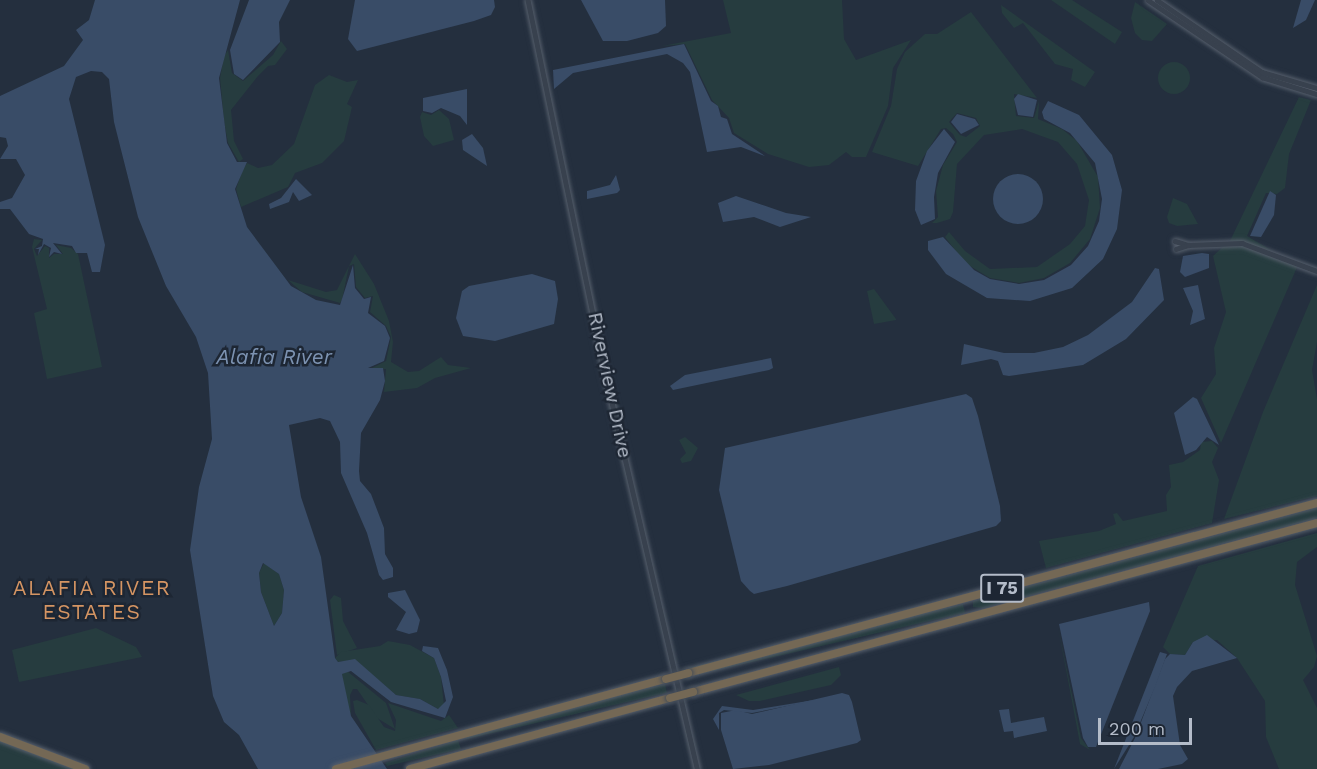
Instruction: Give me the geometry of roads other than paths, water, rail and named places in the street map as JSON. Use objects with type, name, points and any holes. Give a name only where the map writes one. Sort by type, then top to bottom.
[{"type":"highway","name":"I 75","points":[[336,769],[1317,503]]},
{"type":"highway","name":"I 75","points":[[410,769],[1317,523]]},
{"type":"highway","points":[[0,737],[85,769]]},
{"type":"street","name":"Riverview Drive","points":[[528,0],[604,368],[697,769]]},
{"type":"street","points":[[1148,0],[1239,64],[1293,89],[1317,94]]},
{"type":"street","points":[[1157,0],[1263,72],[1317,88]]},
{"type":"street","points":[[1293,89],[1317,88]]},
{"type":"street","points":[[1175,241],[1188,245]]},
{"type":"street","points":[[1176,249],[1188,245],[1242,243],[1317,271]]},
{"type":"water","name":"Alafia River","points":[[95,0],[240,0],[219,78],[227,143],[237,162],[247,162],[235,189],[247,227],[291,286],[316,300],[340,305],[353,265],[355,288],[364,299],[371,297],[368,313],[385,326],[390,338],[384,361],[368,368],[383,368],[385,381],[380,400],[361,433],[359,471],[360,481],[371,494],[384,528],[385,554],[393,568],[393,577],[383,580],[379,575],[367,533],[341,473],[340,442],[330,421],[320,418],[289,425],[301,497],[321,557],[335,658],[338,662],[355,659],[396,695],[420,699],[438,709],[446,701],[441,677],[434,658],[422,651],[423,646],[438,648],[447,670],[453,697],[445,718],[391,702],[351,671],[342,674],[351,716],[387,769],[258,769],[239,735],[224,722],[213,696],[190,550],[199,487],[212,439],[208,373],[196,337],[166,286],[138,217],[114,122],[109,79],[102,72],[91,71],[76,77],[69,99],[105,245],[100,272],[92,272],[87,253],[76,253],[72,246],[53,243],[62,254],[54,252],[49,257],[51,248],[44,244],[38,255],[39,249],[35,249],[42,246],[43,239],[29,234],[10,209],[0,209],[0,202],[12,198],[25,175],[16,159],[0,159],[8,146],[6,138],[0,137],[0,96],[64,66],[83,40],[76,30],[89,20]],"holes":[[[263,563],[279,574],[284,590],[282,613],[274,626],[261,592],[259,573]]]},
{"type":"water","points":[[249,0],[290,0],[279,22],[280,42],[243,80],[234,74],[230,50]]},
{"type":"water","points":[[355,0],[494,0],[495,7],[491,15],[474,21],[357,51],[348,39]]},
{"type":"water","points":[[581,0],[665,0],[666,26],[658,33],[627,41],[603,41]]},
{"type":"water","points":[[1301,0],[1315,0],[1306,20],[1293,28]]},
{"type":"water","points":[[684,44],[711,101],[718,106],[721,117],[727,119],[732,134],[765,156],[741,147],[707,152],[690,72],[683,63],[667,54],[573,73],[554,89],[553,70]]},
{"type":"water","points":[[467,89],[467,125],[460,116],[441,108],[432,113],[423,111],[423,98]]},
{"type":"water","points":[[1018,94],[1037,100],[1033,117],[1018,115],[1014,99]]},
{"type":"water","points":[[1048,101],[1079,115],[1112,155],[1122,190],[1117,229],[1103,259],[1072,288],[1030,301],[987,298],[946,274],[928,250],[928,241],[943,237],[974,270],[990,279],[1019,284],[1044,280],[1071,265],[1088,246],[1099,221],[1102,199],[1095,163],[1070,133],[1044,119],[1042,112]]},
{"type":"water","points":[[957,114],[975,119],[979,125],[961,134],[951,122]]},
{"type":"water","points":[[944,129],[955,142],[938,173],[934,197],[935,219],[921,225],[915,210],[916,181],[927,151]]},
{"type":"water","points":[[472,134],[483,148],[487,166],[463,150],[462,140]]},
{"type":"water","points":[[1018,174],[1036,181],[1043,199],[1036,217],[1018,224],[1000,217],[993,199],[1000,181]]},
{"type":"water","points":[[616,175],[620,190],[617,193],[587,199],[587,191],[610,185]]},
{"type":"water","points":[[296,179],[312,195],[299,201],[293,192],[289,202],[270,209],[269,204],[281,198]]},
{"type":"water","points":[[1270,191],[1276,195],[1274,215],[1261,237],[1250,236]]},
{"type":"water","points":[[736,196],[786,213],[811,217],[780,227],[754,217],[723,222],[718,203]]},
{"type":"water","points":[[1209,254],[1209,268],[1185,277],[1180,272],[1183,256]]},
{"type":"water","points":[[1155,268],[1159,269],[1164,300],[1126,339],[1083,365],[1009,376],[1003,375],[998,361],[991,359],[961,365],[964,344],[1004,353],[1034,353],[1063,347],[1088,335],[1132,302]]},
{"type":"water","points":[[532,274],[555,281],[558,299],[554,324],[495,341],[463,336],[456,318],[462,291],[469,286]]},
{"type":"water","points":[[1198,285],[1205,319],[1190,325],[1193,311],[1183,288]]},
{"type":"water","points":[[771,358],[773,368],[769,370],[673,390],[670,386],[685,375]]},
{"type":"water","points":[[966,394],[972,398],[978,416],[1000,506],[1001,521],[996,526],[754,594],[741,581],[719,490],[725,448]]},
{"type":"water","points":[[1193,397],[1197,399],[1219,445],[1207,437],[1196,450],[1185,455],[1174,413]]},
{"type":"water","points":[[405,590],[420,620],[417,632],[409,634],[396,630],[406,612],[388,597],[388,593]]},
{"type":"water","points":[[1149,602],[1150,611],[1096,747],[1088,747],[1083,738],[1059,624]]},
{"type":"water","points":[[1207,635],[1237,658],[1192,671],[1177,687],[1173,696],[1180,745],[1188,759],[1182,764],[1158,769],[1119,769],[1135,738],[1165,659],[1170,654],[1185,655],[1193,642]]},
{"type":"water","points":[[1160,652],[1167,654],[1155,687],[1134,737],[1114,769]]},
{"type":"water","points":[[842,693],[849,695],[852,702],[861,740],[857,743],[769,765],[733,769],[721,730],[721,713],[736,710],[752,714]]},
{"type":"water","points":[[814,700],[752,713],[724,710],[719,713],[719,730],[713,719],[722,706],[753,710]]},
{"type":"water","points":[[1009,709],[1011,723],[1044,717],[1047,731],[1014,738],[1013,731],[1004,732],[999,710]]},
{"type":"district","name":"ALAFIA RIVER ESTATES","points":[[92,600]]}]
